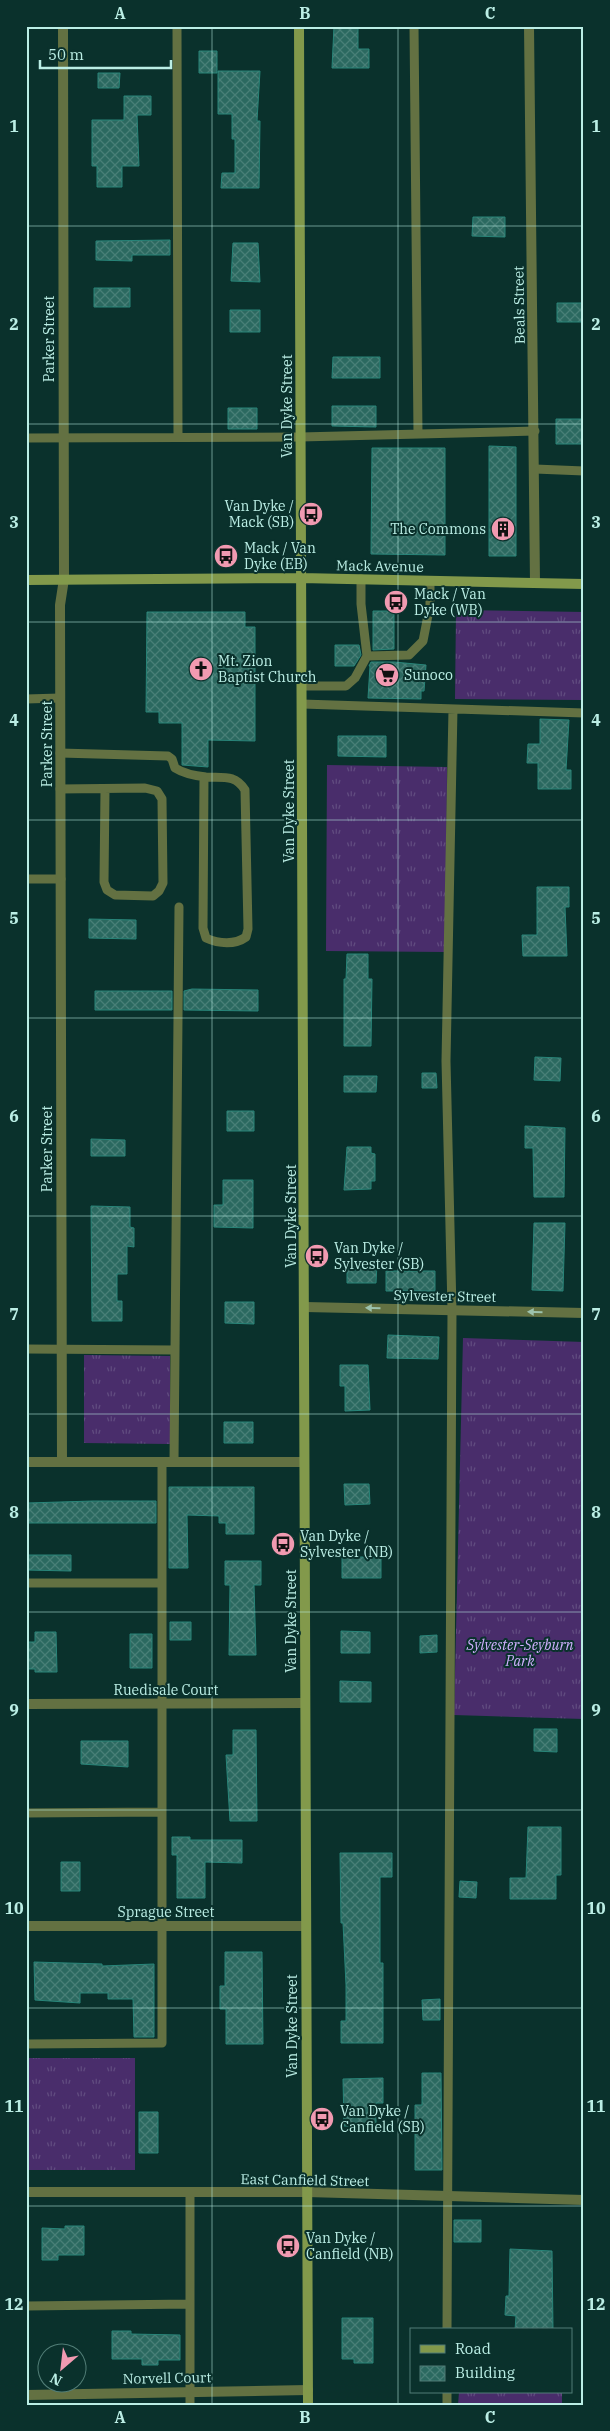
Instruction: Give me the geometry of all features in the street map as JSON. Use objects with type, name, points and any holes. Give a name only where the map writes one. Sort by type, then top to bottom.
[{"type":"main road","name":"Van Dyke Street","points":[[299,26],[308,2405]]},
{"type":"main road","name":"Mack Avenue","points":[[26,580],[301,578],[584,584]]},
{"type":"street","name":"Parker Street","points":[[62,1462],[60,597],[64,579],[63,26]]},
{"type":"street","name":"Beals Street","points":[[529,26],[536,583]]},
{"type":"street","name":"Sylvester Street","points":[[305,1307],[584,1313]]},
{"type":"street","points":[[26,1462],[304,1462]]},
{"type":"street","name":"Ruedisale Court","points":[[26,1704],[305,1703]]},
{"type":"street","name":"Sprague Street","points":[[26,1926],[306,1926]]},
{"type":"street","name":"East Canfield Street","points":[[26,2192],[307,2192],[584,2200]]},
{"type":"street","name":"Norvell Court","points":[[26,2394],[190,2390],[308,2390]]},
{"type":"lane","points":[[177,26],[178,437]]},
{"type":"lane","points":[[414,26],[418,434]]},
{"type":"lane","points":[[26,438],[300,437],[534,431]]},
{"type":"lane","points":[[535,469],[584,471]]},
{"type":"lane","points":[[302,686],[346,686],[355,678],[367,656],[361,604],[361,580]]},
{"type":"lane","points":[[367,656],[409,655],[423,641],[430,605],[430,581]]},
{"type":"lane","points":[[26,699],[60,698]]},
{"type":"lane","points":[[302,704],[584,712]]},
{"type":"lane","points":[[448,2328],[452,1310],[446,1061],[453,709]]},
{"type":"lane","points":[[60,753],[168,756],[172,759],[175,768],[204,777],[231,777],[240,781],[245,790],[248,929],[246,937],[239,942],[215,942],[206,938],[203,928],[204,777]]},
{"type":"lane","points":[[60,789],[145,788],[157,791],[162,799],[163,883],[159,891],[153,896],[115,895],[107,890],[104,882],[105,789]]},
{"type":"lane","points":[[26,879],[61,879]]},
{"type":"lane","points":[[174,1462],[178,907]]},
{"type":"lane","points":[[26,1349],[175,1350]]},
{"type":"lane","points":[[26,2044],[162,2043],[162,1462]]},
{"type":"lane","points":[[26,1583],[161,1583]]},
{"type":"lane","points":[[26,1813],[161,1812]]},
{"type":"lane","points":[[190,2192],[190,2405]]},
{"type":"lane","points":[[26,2306],[190,2304]]},
{"type":"green space","points":[[456,610],[584,612],[584,700],[455,699]]},
{"type":"green space","points":[[327,765],[447,767],[446,952],[326,951]]},
{"type":"green space","name":"Sylvester-Seyburn Park","points":[[463,1338],[584,1342],[584,1719],[454,1715]]},
{"type":"green space","points":[[84,1355],[170,1356],[170,1444],[84,1443]]},
{"type":"green space","points":[[26,2058],[135,2058],[135,2170],[26,2170]]},
{"type":"green space","points":[[459,2394],[562,2394],[562,2405],[458,2405]]},
{"type":"building","points":[[334,26],[358,26],[358,49],[369,49],[369,68],[332,68]]},
{"type":"building","points":[[199,51],[217,51],[217,73],[199,73]]},
{"type":"building","points":[[218,71],[260,71],[257,121],[260,121],[259,188],[221,188],[222,173],[235,173],[235,139],[232,139],[232,114],[218,114]]},
{"type":"building","points":[[98,73],[120,73],[119,88],[98,88]]},
{"type":"building","points":[[124,96],[151,96],[151,115],[137,115],[139,166],[122,166],[122,187],[97,187],[97,166],[92,166],[92,120],[124,120]]},
{"type":"building","points":[[473,217],[505,217],[505,237],[472,236]]},
{"type":"building","points":[[170,240],[170,255],[132,255],[132,261],[96,260],[96,241]]},
{"type":"building","points":[[233,243],[258,243],[260,282],[231,281]]},
{"type":"building","points":[[94,288],[130,288],[130,307],[94,307]]},
{"type":"building","points":[[557,303],[584,303],[584,322],[557,322]]},
{"type":"building","points":[[230,310],[260,310],[260,332],[230,332]]},
{"type":"building","points":[[333,357],[380,357],[380,378],[332,378]]},
{"type":"building","points":[[332,406],[376,406],[376,427],[332,426]]},
{"type":"building","points":[[228,408],[257,408],[257,429],[228,429]]},
{"type":"building","points":[[556,419],[584,419],[584,444],[556,444]]},
{"type":"building","name":"The Commons","points":[[489,446],[516,447],[516,556],[489,556]]},
{"type":"building","points":[[372,448],[445,448],[445,555],[371,554]]},
{"type":"building","points":[[373,611],[394,611],[394,649],[373,650]]},
{"type":"building","name":"Mt. Zion Baptist Church","points":[[147,612],[245,612],[245,627],[255,627],[255,741],[208,740],[208,767],[182,765],[182,723],[159,723],[159,712],[146,712]]},
{"type":"building","points":[[335,645],[359,645],[361,655],[354,666],[335,666]]},
{"type":"building","points":[[371,662],[426,665],[424,691],[421,691],[421,699],[368,698],[369,666]]},
{"type":"building","points":[[540,719],[569,720],[566,770],[571,770],[571,789],[538,789],[538,763],[527,763],[528,744],[540,744]]},
{"type":"building","points":[[338,736],[386,736],[386,757],[338,756]]},
{"type":"building","points":[[537,887],[569,887],[569,907],[565,907],[567,956],[523,956],[522,935],[537,935]]},
{"type":"building","points":[[89,919],[136,920],[136,939],[89,938]]},
{"type":"building","points":[[347,954],[368,954],[368,979],[372,979],[371,1046],[344,1046],[344,979],[346,979]]},
{"type":"building","points":[[192,989],[258,990],[258,1011],[184,1010],[184,991]]},
{"type":"building","points":[[95,991],[172,991],[172,1010],[95,1010]]},
{"type":"building","points":[[535,1057],[561,1058],[560,1081],[534,1080]]},
{"type":"building","points":[[422,1073],[436,1073],[437,1088],[422,1088]]},
{"type":"building","points":[[344,1076],[377,1076],[376,1092],[344,1092]]},
{"type":"building","points":[[227,1111],[254,1111],[254,1131],[227,1131]]},
{"type":"building","points":[[525,1126],[565,1128],[564,1197],[534,1197],[533,1148],[525,1148]]},
{"type":"building","points":[[91,1139],[125,1140],[125,1156],[91,1156]]},
{"type":"building","points":[[347,1147],[371,1147],[371,1153],[375,1154],[375,1181],[371,1181],[371,1189],[344,1190]]},
{"type":"building","points":[[223,1180],[253,1180],[253,1228],[214,1227],[214,1205],[223,1205]]},
{"type":"building","points":[[91,1206],[130,1207],[130,1227],[134,1228],[134,1247],[127,1246],[127,1274],[117,1274],[117,1301],[122,1301],[122,1321],[92,1321]]},
{"type":"building","points":[[534,1223],[565,1223],[563,1291],[532,1290]]},
{"type":"building","points":[[347,1264],[377,1264],[376,1283],[347,1283]]},
{"type":"building","points":[[386,1271],[435,1271],[435,1291],[386,1291]]},
{"type":"building","points":[[225,1302],[254,1302],[254,1324],[225,1323]]},
{"type":"building","points":[[388,1335],[439,1337],[438,1359],[387,1358]]},
{"type":"building","points":[[340,1365],[368,1365],[370,1410],[345,1411],[345,1386],[340,1386]]},
{"type":"building","points":[[224,1422],[253,1422],[253,1443],[224,1443]]},
{"type":"building","points":[[344,1484],[369,1484],[370,1504],[345,1505]]},
{"type":"building","points":[[169,1487],[254,1487],[254,1534],[226,1534],[226,1523],[219,1523],[219,1516],[187,1515],[188,1568],[169,1568]]},
{"type":"building","points":[[156,1501],[156,1523],[26,1523],[27,1503]]},
{"type":"building","points":[[26,1555],[71,1555],[71,1571],[26,1570]]},
{"type":"building","points":[[342,1557],[381,1557],[381,1578],[342,1578]]},
{"type":"building","points":[[225,1561],[261,1561],[261,1585],[254,1585],[256,1655],[229,1655],[230,1585],[225,1585]]},
{"type":"building","points":[[170,1622],[191,1622],[191,1640],[170,1640]]},
{"type":"building","points":[[341,1631],[370,1632],[370,1653],[341,1653]]},
{"type":"building","points":[[35,1632],[56,1632],[57,1672],[35,1672],[35,1669],[26,1669],[26,1642],[35,1642]]},
{"type":"building","points":[[130,1634],[152,1634],[152,1668],[130,1668]]},
{"type":"building","points":[[437,1635],[437,1652],[420,1653],[420,1636]]},
{"type":"building","points":[[340,1681],[371,1682],[371,1702],[340,1702]]},
{"type":"building","points":[[534,1729],[557,1729],[557,1752],[534,1751]]},
{"type":"building","points":[[233,1730],[256,1730],[257,1821],[230,1821],[226,1755],[233,1755]]},
{"type":"building","points":[[81,1741],[128,1741],[128,1767],[81,1764]]},
{"type":"building","points":[[528,1827],[561,1827],[561,1875],[556,1875],[556,1899],[510,1899],[510,1878],[526,1878]]},
{"type":"building","points":[[172,1837],[190,1837],[190,1840],[242,1840],[242,1863],[205,1862],[205,1898],[177,1898],[177,1855],[172,1855]]},
{"type":"building","points":[[340,1853],[392,1853],[392,1877],[380,1877],[380,1963],[383,1963],[383,2043],[341,2043],[341,2021],[346,2021],[346,1985],[343,1923],[341,1923]]},
{"type":"building","points":[[61,1862],[80,1862],[80,1891],[61,1891]]},
{"type":"building","points":[[460,1881],[477,1882],[476,1898],[459,1897]]},
{"type":"building","points":[[225,1952],[262,1952],[263,2044],[226,2044],[226,2009],[220,2009],[220,1986],[225,1986]]},
{"type":"building","points":[[34,1962],[102,1964],[102,1966],[154,1964],[154,2037],[134,2037],[133,1999],[108,1999],[108,1993],[80,1993],[80,2003],[35,2000]]},
{"type":"building","points":[[440,1999],[440,2020],[423,2020],[422,2000]]},
{"type":"building","points":[[422,2073],[441,2073],[442,2170],[415,2170],[415,2105],[422,2105]]},
{"type":"building","points":[[383,2078],[383,2103],[376,2103],[376,2126],[344,2126],[343,2079]]},
{"type":"building","points":[[139,2112],[158,2112],[158,2153],[139,2153]]},
{"type":"building","points":[[454,2220],[481,2220],[481,2242],[454,2242]]},
{"type":"building","points":[[65,2226],[84,2226],[84,2255],[58,2255],[58,2260],[42,2260],[42,2228],[65,2229]]},
{"type":"building","points":[[510,2249],[552,2251],[553,2328],[515,2328],[516,2316],[505,2315],[506,2296],[509,2296]]},
{"type":"building","points":[[342,2318],[373,2318],[373,2363],[354,2363],[354,2359],[342,2359]]},
{"type":"building","points":[[112,2331],[131,2331],[131,2334],[180,2335],[180,2360],[158,2360],[158,2365],[142,2365],[142,2359],[112,2359]]},
{"type":"place","name":"Van Dyke / Mack (SB)","points":[[311,514]]},
{"type":"place","name":"The Commons","points":[[503,529]]},
{"type":"place","name":"Mack / Van Dyke (EB)","points":[[226,556]]},
{"type":"place","name":"Mack / Van Dyke (WB)","points":[[396,602]]},
{"type":"place","name":"Mt. Zion Baptist Church","points":[[201,669]]},
{"type":"place","name":"Sunoco","points":[[387,675]]},
{"type":"place","name":"Van Dyke / Sylvester (SB)","points":[[317,1256]]},
{"type":"place","name":"Van Dyke / Sylvester (NB)","points":[[283,1544]]},
{"type":"place","name":"Van Dyke / Canfield (SB)","points":[[322,2119]]},
{"type":"place","name":"Van Dyke / Canfield (NB)","points":[[288,2246]]}]
